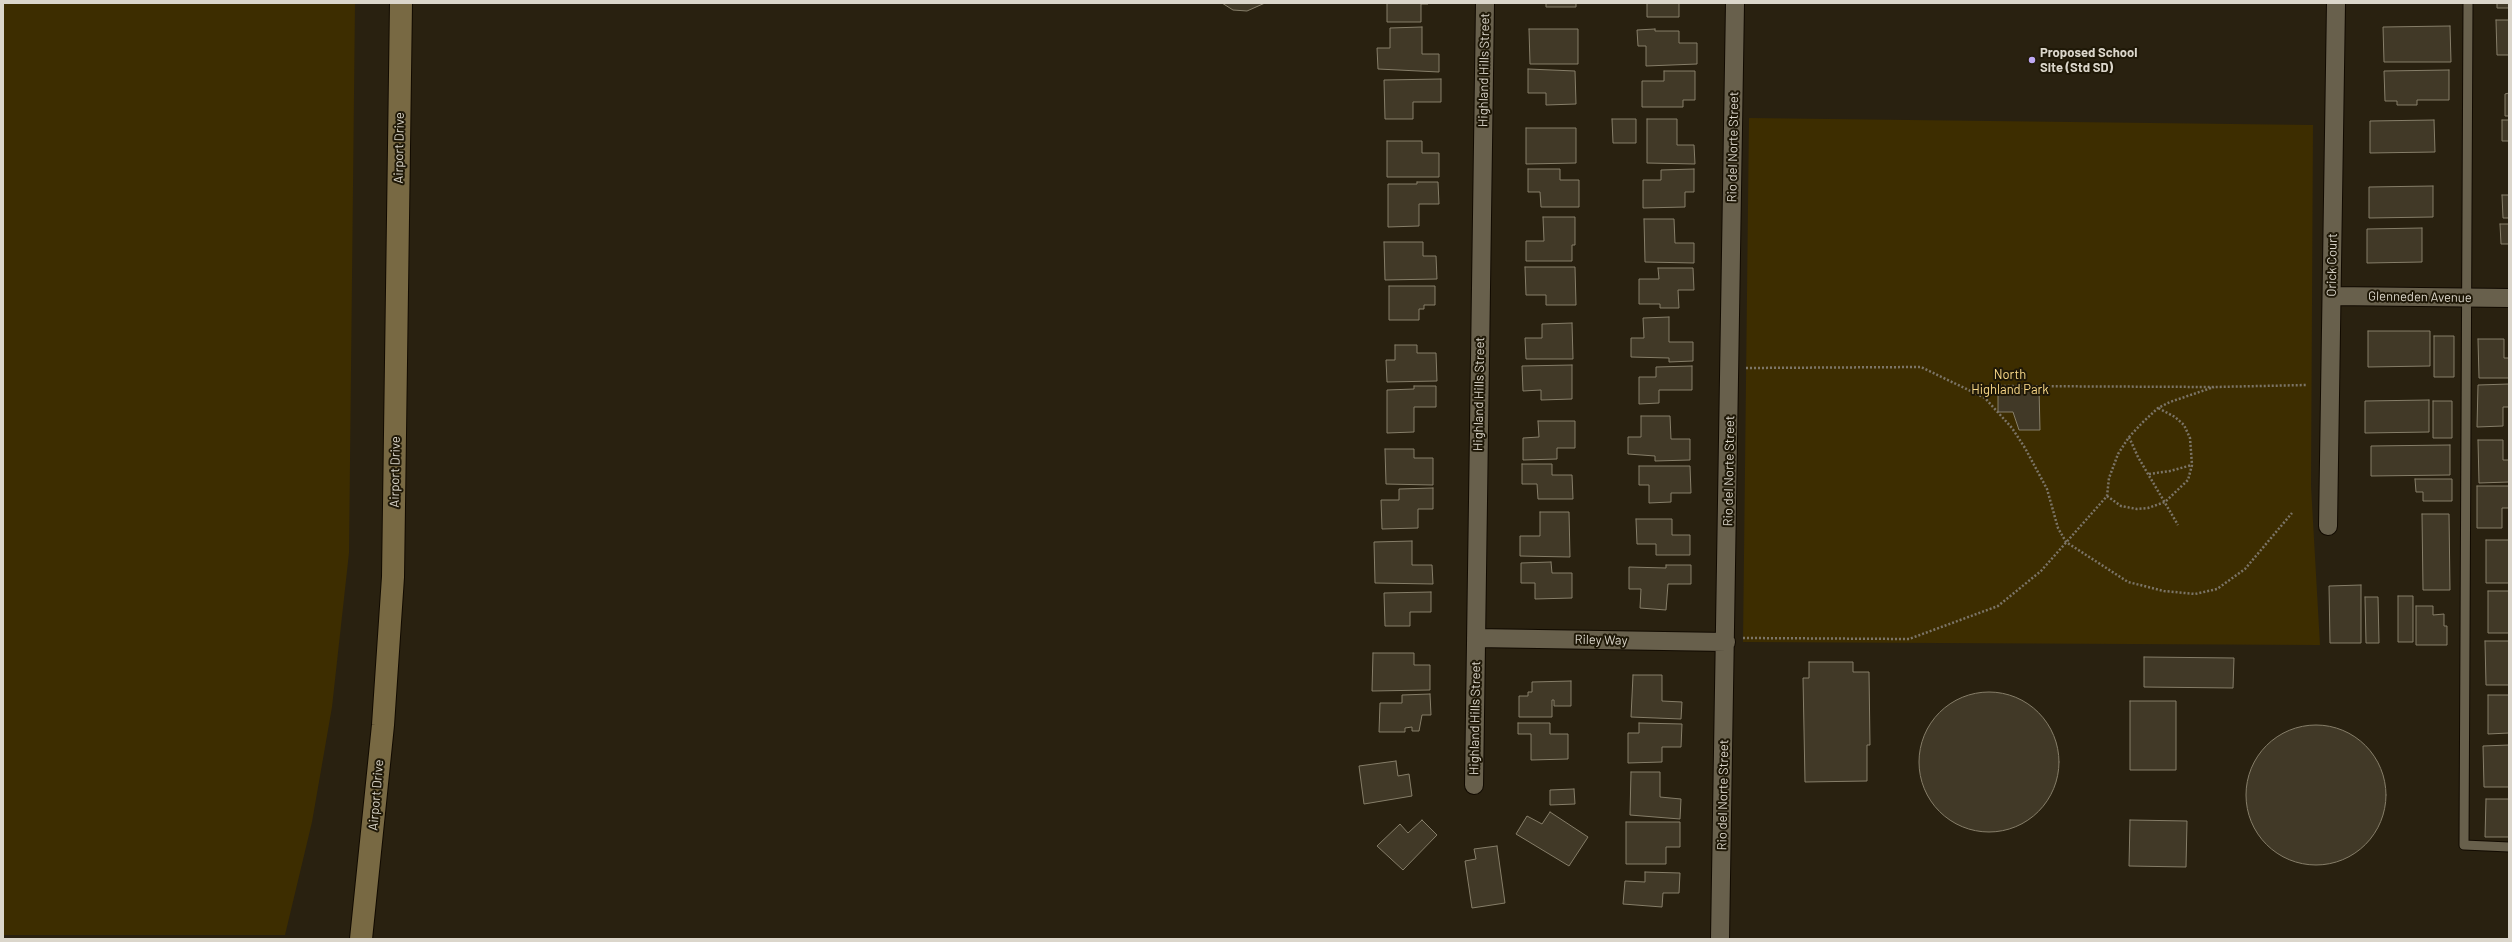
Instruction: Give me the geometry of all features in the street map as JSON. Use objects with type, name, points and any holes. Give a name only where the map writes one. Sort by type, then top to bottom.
[{"type":"main road","name":"Airport Drive","points":[[361,939],[383,725],[393,577],[401,3]]},
{"type":"street","name":"Highland Hills Street","points":[[1474,785],[1484,3]]},
{"type":"street","name":"Rio del Norte Street","points":[[1720,939],[1734,640],[1735,3]]},
{"type":"street","name":"Orick Court","points":[[2328,526],[2336,3]]},
{"type":"street","name":"Glenneden Avenue","points":[[2332,296],[2509,298]]},
{"type":"street","name":"Riley Way","points":[[1476,638],[1734,640]]},
{"type":"lane","points":[[2468,3],[2464,845],[2509,847]]},
{"type":"path","points":[[1741,368],[1921,367],[1985,398],[2012,428],[2025,448],[2047,489],[2058,528],[2066,542],[2128,582],[2164,591],[2195,594],[2217,589],[2245,569],[2292,513]]},
{"type":"path","points":[[1985,398],[1996,386],[2214,387],[2307,385]]},
{"type":"path","points":[[1734,640],[1909,639],[1998,606],[2041,571],[2107,496],[2108,478],[2129,437],[2158,408],[2170,402],[2214,387]]},
{"type":"path","points":[[2107,496],[2121,506],[2137,509],[2165,502],[2188,480],[2192,465],[2190,438],[2184,425],[2175,417],[2158,408]]},
{"type":"path","points":[[2129,437],[2138,458],[2149,474],[2178,525]]},
{"type":"path","points":[[2149,474],[2170,471],[2192,465]]},
{"type":"green space","points":[[3,3],[355,3],[349,553],[332,707],[312,822],[285,935],[3,935]]},
{"type":"green space","name":"North Highland Park","points":[[1749,118],[2313,125],[2311,486],[2320,645],[1743,642]]},
{"type":"building","points":[[1222,3],[1265,3],[1247,11],[1233,10]]},
{"type":"building","points":[[1387,3],[1428,4],[1421,4],[1421,22],[1387,22]]},
{"type":"building","points":[[1546,3],[1576,3],[1576,7],[1546,7]]},
{"type":"building","points":[[1647,3],[1679,3],[1679,17],[1647,17]]},
{"type":"building","points":[[2497,3],[2509,3],[2509,8],[2497,8]]},
{"type":"building","points":[[2496,20],[2509,20],[2509,55],[2497,55]]},
{"type":"building","points":[[2450,26],[2451,62],[2384,62],[2383,27]]},
{"type":"building","points":[[1422,27],[1422,54],[1439,54],[1439,72],[1378,69],[1377,48],[1390,48],[1390,28]]},
{"type":"building","points":[[1529,29],[1578,29],[1578,64],[1530,64]]},
{"type":"building","points":[[1655,29],[1655,31],[1679,31],[1679,43],[1697,43],[1697,64],[1646,66],[1646,46],[1638,46],[1637,30]]},
{"type":"building","points":[[1528,69],[1575,71],[1576,104],[1546,105],[1546,93],[1528,93]]},
{"type":"building","points":[[2449,70],[2449,100],[2417,100],[2417,105],[2397,105],[2397,101],[2385,101],[2384,71]]},
{"type":"building","points":[[1664,71],[1695,71],[1695,100],[1683,100],[1683,107],[1642,107],[1642,81],[1664,81]]},
{"type":"building","points":[[1441,79],[1441,102],[1413,102],[1413,119],[1385,119],[1384,80]]},
{"type":"building","points":[[2509,93],[2509,116],[2505,116],[2505,94]]},
{"type":"building","points":[[1612,119],[1636,119],[1636,143],[1613,143]]},
{"type":"building","points":[[1647,119],[1677,119],[1677,145],[1694,145],[1695,164],[1647,163]]},
{"type":"building","points":[[2434,120],[2435,152],[2370,153],[2370,121]]},
{"type":"building","points":[[2502,120],[2509,120],[2509,141],[2502,141]]},
{"type":"building","points":[[1526,128],[1576,128],[1576,163],[1526,164]]},
{"type":"building","points":[[1387,141],[1422,141],[1422,153],[1439,153],[1439,177],[1387,177]]},
{"type":"building","points":[[1528,169],[1560,169],[1560,180],[1579,180],[1579,207],[1541,207],[1540,192],[1528,192]]},
{"type":"building","points":[[1694,169],[1694,192],[1685,192],[1685,207],[1643,208],[1643,180],[1661,180],[1661,170]]},
{"type":"building","points":[[1417,182],[1438,182],[1439,204],[1419,204],[1419,226],[1388,227],[1388,184],[1417,184]]},
{"type":"building","points":[[2433,186],[2433,217],[2369,218],[2369,187]]},
{"type":"building","points":[[2502,195],[2509,195],[2509,218],[2503,218]]},
{"type":"building","points":[[1543,217],[1575,217],[1575,245],[1572,245],[1572,261],[1526,261],[1526,241],[1544,241]]},
{"type":"building","points":[[1644,219],[1674,219],[1675,243],[1694,243],[1694,263],[1645,262]]},
{"type":"building","points":[[2500,224],[2509,224],[2509,244],[2501,244]]},
{"type":"building","points":[[2422,228],[2422,262],[2367,263],[2367,229]]},
{"type":"building","points":[[1384,242],[1423,242],[1423,256],[1436,256],[1437,279],[1385,280]]},
{"type":"building","points":[[1525,267],[1575,267],[1576,305],[1546,305],[1546,295],[1526,295]]},
{"type":"building","points":[[1658,268],[1693,268],[1694,290],[1678,290],[1679,308],[1660,308],[1660,304],[1639,304],[1639,279],[1659,279]]},
{"type":"building","points":[[1389,286],[1435,286],[1435,305],[1424,305],[1424,309],[1419,309],[1419,320],[1389,320]]},
{"type":"building","points":[[1669,317],[1669,342],[1693,342],[1693,361],[1669,362],[1669,358],[1631,357],[1631,338],[1644,338],[1643,318]]},
{"type":"building","points":[[1572,323],[1573,359],[1526,359],[1525,338],[1542,338],[1542,324]]},
{"type":"building","points":[[2368,331],[2430,331],[2430,366],[2368,367]]},
{"type":"building","points":[[2434,336],[2454,336],[2454,377],[2434,377]]},
{"type":"building","points":[[2478,339],[2504,339],[2504,358],[2509,358],[2509,378],[2479,378]]},
{"type":"building","points":[[1395,345],[1417,345],[1417,353],[1436,353],[1437,381],[1387,382],[1386,360],[1395,360]]},
{"type":"building","points":[[1572,365],[1572,399],[1541,400],[1541,390],[1523,391],[1522,366]]},
{"type":"building","points":[[1692,366],[1692,390],[1659,390],[1659,403],[1639,404],[1639,377],[1656,377],[1656,367]]},
{"type":"building","points":[[2509,384],[2509,407],[2503,407],[2503,426],[2477,427],[2478,385]]},
{"type":"building","points":[[1414,386],[1436,386],[1436,407],[1414,407],[1414,432],[1387,433],[1387,390],[1414,389]]},
{"type":"building","points":[[2039,388],[2040,430],[2019,430],[2013,412],[1998,412],[1998,389]]},
{"type":"building","points":[[2429,400],[2429,432],[2365,433],[2365,401]]},
{"type":"building","points":[[2433,401],[2452,401],[2452,438],[2433,438]]},
{"type":"building","points":[[1641,416],[1670,416],[1671,439],[1690,439],[1690,460],[1655,461],[1655,456],[1628,454],[1628,437],[1641,437]]},
{"type":"building","points":[[1538,421],[1575,421],[1575,448],[1557,448],[1557,459],[1523,460],[1523,438],[1539,437]]},
{"type":"building","points":[[2478,440],[2503,440],[2503,460],[2509,460],[2509,482],[2479,483]]},
{"type":"building","points":[[2450,445],[2450,475],[2371,476],[2371,446]]},
{"type":"building","points":[[1385,449],[1414,449],[1414,458],[1433,458],[1433,485],[1386,484]]},
{"type":"building","points":[[1522,464],[1552,464],[1552,475],[1572,475],[1573,499],[1538,499],[1537,484],[1522,484]]},
{"type":"building","points":[[1639,466],[1690,466],[1691,493],[1671,493],[1671,502],[1649,503],[1649,485],[1639,485]]},
{"type":"building","points":[[2415,479],[2452,479],[2452,501],[2423,501],[2423,492],[2416,492]]},
{"type":"building","points":[[2477,486],[2509,486],[2509,508],[2502,508],[2502,528],[2477,528]]},
{"type":"building","points":[[1433,488],[1433,509],[1418,509],[1418,528],[1382,529],[1381,500],[1399,500],[1399,489]]},
{"type":"building","points":[[1540,512],[1569,512],[1570,557],[1520,556],[1520,536],[1540,536]]},
{"type":"building","points":[[2422,514],[2449,514],[2450,590],[2423,590]]},
{"type":"building","points":[[1636,519],[1672,519],[1672,535],[1690,535],[1690,555],[1656,555],[1656,544],[1637,544]]},
{"type":"building","points":[[2486,540],[2509,540],[2509,583],[2486,583]]},
{"type":"building","points":[[1412,541],[1412,565],[1432,565],[1433,584],[1375,583],[1374,542]]},
{"type":"building","points":[[1551,562],[1552,573],[1572,573],[1572,598],[1535,599],[1535,583],[1521,583],[1521,563]]},
{"type":"building","points":[[1666,565],[1691,565],[1691,584],[1668,584],[1666,610],[1640,608],[1641,589],[1629,589],[1629,567],[1666,568]]},
{"type":"building","points":[[2361,585],[2361,643],[2330,643],[2329,586]]},
{"type":"building","points":[[2488,591],[2509,591],[2509,633],[2488,633]]},
{"type":"building","points":[[1431,592],[1431,612],[1410,612],[1410,626],[1385,626],[1384,593]]},
{"type":"building","points":[[2398,596],[2413,596],[2413,642],[2398,642]]},
{"type":"building","points":[[2365,597],[2378,597],[2379,643],[2366,643]]},
{"type":"building","points":[[2416,606],[2433,606],[2433,615],[2444,614],[2444,626],[2447,626],[2447,645],[2416,645]]},
{"type":"building","points":[[2485,641],[2509,641],[2509,685],[2486,685]]},
{"type":"building","points":[[1373,653],[1414,653],[1414,665],[1430,665],[1430,690],[1372,691]]},
{"type":"building","points":[[2144,657],[2234,658],[2233,688],[2144,687]]},
{"type":"building","points":[[1809,662],[1853,662],[1853,672],[1869,672],[1870,745],[1867,745],[1867,781],[1805,782],[1803,678],[1809,678]]},
{"type":"building","points":[[1633,675],[1662,675],[1662,701],[1682,702],[1681,719],[1631,717]]},
{"type":"building","points":[[1571,681],[1571,706],[1554,706],[1554,700],[1552,700],[1552,717],[1519,717],[1519,696],[1528,696],[1528,692],[1532,692],[1532,682]]},
{"type":"building","points":[[1989,692],[2009,695],[2016,698],[2028,704],[2043,718],[2056,742],[2059,762],[2056,782],[2053,789],[2047,801],[2033,816],[2009,829],[1989,832],[1969,829],[1962,826],[1950,820],[1935,806],[1922,782],[1919,762],[1922,742],[1925,735],[1931,723],[1945,708],[1969,695]]},
{"type":"building","points":[[1430,694],[1431,715],[1422,715],[1419,731],[1412,731],[1412,727],[1405,728],[1405,732],[1379,732],[1380,703],[1402,703],[1402,695]]},
{"type":"building","points":[[2488,695],[2509,695],[2509,733],[2488,734]]},
{"type":"building","points":[[2130,701],[2176,701],[2176,770],[2130,770]]},
{"type":"building","points":[[1518,723],[1550,723],[1550,734],[1568,734],[1568,759],[1531,760],[1531,734],[1518,734]]},
{"type":"building","points":[[1639,723],[1682,724],[1681,747],[1662,747],[1662,762],[1628,763],[1628,733],[1639,733]]},
{"type":"building","points":[[2316,725],[2336,728],[2349,733],[2370,751],[2378,762],[2383,775],[2386,795],[2383,815],[2378,828],[2360,849],[2349,857],[2336,862],[2316,865],[2296,862],[2283,857],[2262,839],[2254,828],[2249,815],[2246,795],[2249,775],[2254,762],[2272,741],[2283,733],[2296,728]]},
{"type":"building","points":[[2509,745],[2509,787],[2484,787],[2483,746]]},
{"type":"building","points":[[1396,761],[1398,776],[1409,774],[1412,796],[1364,804],[1359,766]]},
{"type":"building","points":[[1631,772],[1660,772],[1660,797],[1681,799],[1680,819],[1630,815]]},
{"type":"building","points":[[1574,789],[1575,804],[1550,805],[1550,790]]},
{"type":"building","points":[[2486,799],[2509,799],[2509,837],[2485,837]]},
{"type":"building","points":[[1550,812],[1588,837],[1569,866],[1516,834],[1527,816],[1542,824]]},
{"type":"building","points":[[1422,820],[1437,835],[1403,870],[1377,846],[1400,824],[1408,833]]},
{"type":"building","points":[[2130,820],[2187,821],[2186,867],[2129,866]]},
{"type":"building","points":[[1626,822],[1680,822],[1680,847],[1666,847],[1666,864],[1626,864]]},
{"type":"building","points":[[1497,846],[1505,903],[1472,908],[1465,861],[1476,859],[1474,849]]},
{"type":"building","points":[[1645,872],[1680,873],[1679,893],[1663,893],[1662,907],[1623,904],[1625,881],[1645,882]]},
{"type":"place","name":"Proposed School Site (Std SD)","points":[[2032,60]]}]
